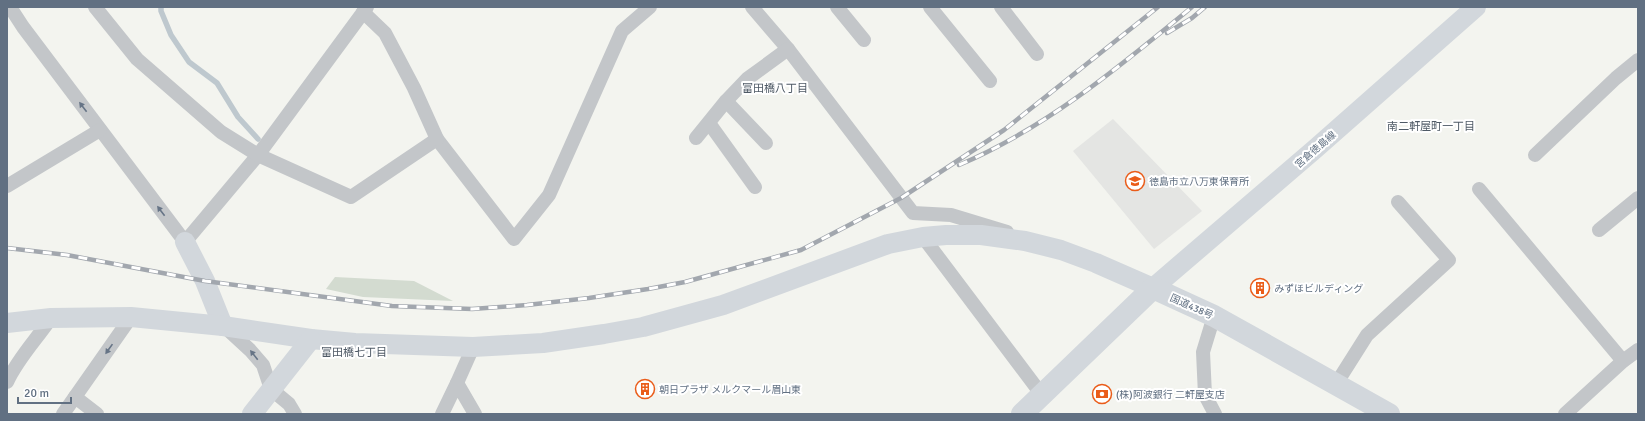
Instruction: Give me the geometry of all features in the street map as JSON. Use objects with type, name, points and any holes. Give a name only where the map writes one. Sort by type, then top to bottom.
[{"type":"highway","name":"国道438号","points":[[1153,288],[1214,316],[1389,414]]},
{"type":"highway","points":[[1022,414],[1153,288]]},
{"type":"street","points":[[10,7],[22,27],[185,242],[205,281],[223,326],[250,350],[263,366],[272,390],[289,404],[295,414]]},
{"type":"street","points":[[95,7],[137,59],[221,132],[258,155],[351,197],[437,139]]},
{"type":"street","points":[[185,242],[258,155],[365,10],[385,33],[414,88],[437,139],[514,239],[549,195],[622,31],[650,7]]},
{"type":"street","points":[[752,7],[788,49],[913,213],[951,216],[1005,231],[1025,241]]},
{"type":"street","points":[[837,7],[864,40]]},
{"type":"street","points":[[930,7],[990,81]]},
{"type":"street","points":[[1001,7],[1037,54]]},
{"type":"street","name":"宮倉徳島線","points":[[1153,288],[1315,150],[1476,7]]},
{"type":"street","points":[[696,138],[726,101],[747,79],[788,49]]},
{"type":"street","points":[[1535,155],[1616,78],[1638,60]]},
{"type":"street","points":[[726,101],[766,143]]},
{"type":"street","points":[[709,123],[756,187]]},
{"type":"street","points":[[7,186],[100,130]]},
{"type":"street","points":[[1479,189],[1623,362]]},
{"type":"street","points":[[1599,230],[1638,198]]},
{"type":"street","points":[[1336,384],[1367,336],[1449,260],[1398,202]]},
{"type":"street","points":[[7,323],[50,318],[131,318],[223,326],[311,340],[473,347],[543,343],[643,327],[723,304],[888,244],[923,237],[946,235],[981,235],[1025,241],[1061,250],[1096,263],[1153,288]]},
{"type":"street","points":[[923,237],[1042,395]]},
{"type":"street","points":[[1214,316],[1203,352],[1206,395],[1215,414]]},
{"type":"street","points":[[7,382],[25,351],[34,342],[50,318]]},
{"type":"street","points":[[63,414],[131,318]]},
{"type":"street","points":[[252,414],[311,340]]},
{"type":"street","points":[[442,414],[473,347]]},
{"type":"street","points":[[1566,414],[1638,350]]},
{"type":"street","points":[[457,383],[475,414]]},
{"type":"street","points":[[75,397],[97,414]]},
{"type":"shaded area","name":"徳島市立八万東保育所","points":[[1113,119],[1202,211],[1154,249],[1073,151]]},
{"type":"shaded area","points":[[335,277],[414,281],[453,301],[363,297],[326,289]]},
{"type":"waterway","points":[[161,7],[161,11],[171,35],[189,62],[217,83],[238,117],[258,139]]},
{"type":"railway","points":[[7,248],[67,255],[205,281],[392,306],[472,309],[527,305],[589,298],[685,282],[801,250],[901,198],[1004,130],[1158,7]]},
{"type":"railway","points":[[959,165],[991,150],[1052,115],[1109,74],[1192,7]]},
{"type":"railway","points":[[1167,33],[1192,18],[1205,7]]},
{"type":"place","name":"徳島市立八万東保育所","points":[[1135,181]]},
{"type":"place","name":"みずほビルディング","points":[[1260,288]]},
{"type":"place","name":"朝日プラザ メルクマール眉山東","points":[[645,389]]},
{"type":"place","name":"(株)阿波銀行 二軒屋支店","points":[[1102,394]]},
{"type":"district","name":"富田橋八丁目","points":[[775,88]]},
{"type":"district","name":"南二軒屋町一丁目","points":[[1431,126]]},
{"type":"district","name":"富田橋七丁目","points":[[354,352]]}]
